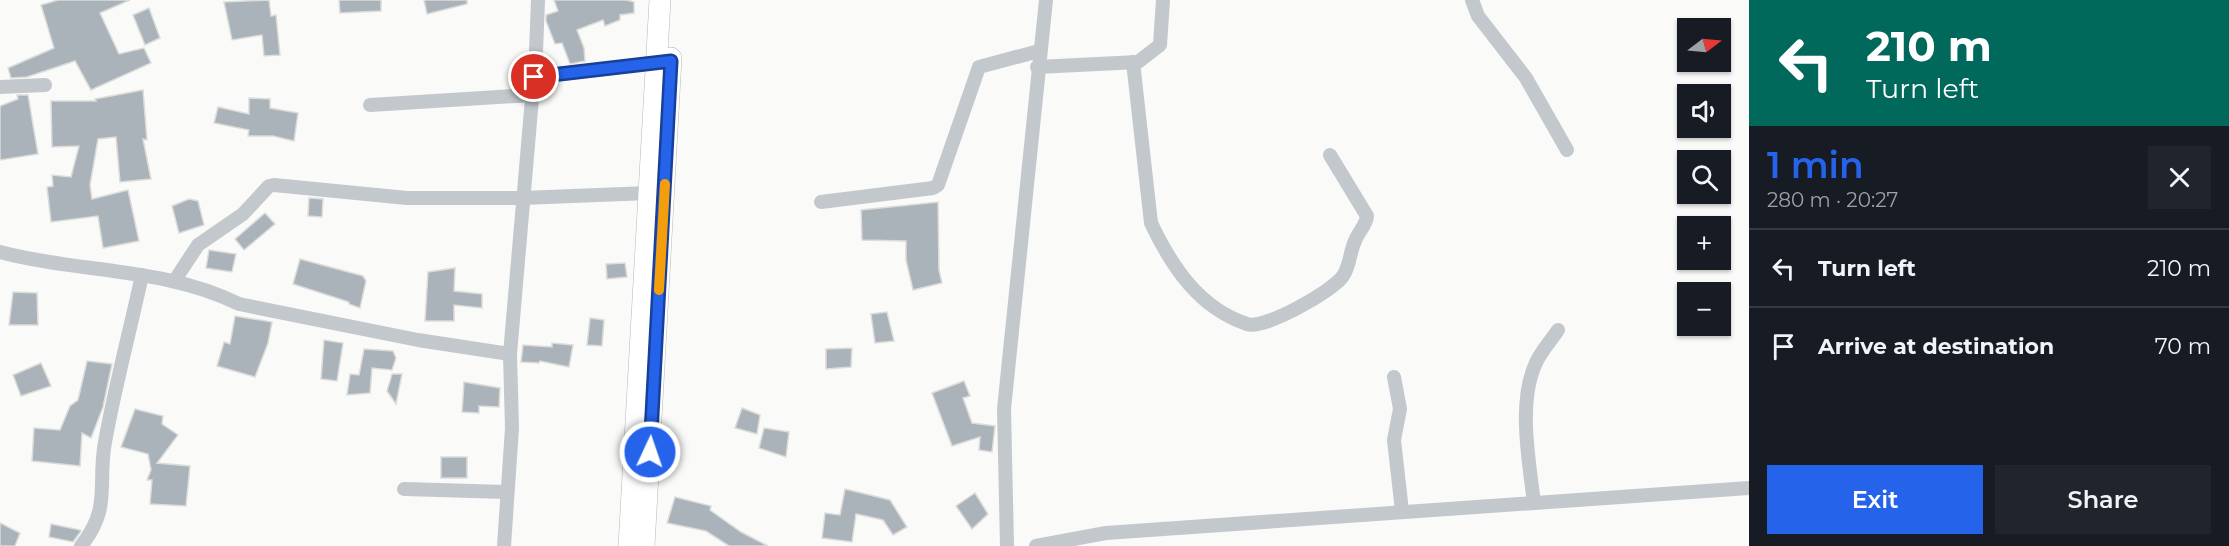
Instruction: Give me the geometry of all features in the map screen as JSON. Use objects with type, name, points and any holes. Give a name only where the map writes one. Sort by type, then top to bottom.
[{"type":"highway","points":[[644,546],[663,62],[660,0]]},
{"type":"highway","points":[[629,546],[649,193],[663,62],[674,0]]},
{"type":"street","points":[[504,546],[512,428],[510,354],[534,77],[538,0]]},
{"type":"street","points":[[1007,546],[1004,409],[1023,236],[1037,67],[1046,0]]},
{"type":"street","points":[[1037,67],[1138,62],[1160,45],[1162,0]]},
{"type":"street","points":[[1472,0],[1478,16],[1526,78],[1567,150]]},
{"type":"street","points":[[821,202],[933,188],[938,185],[980,68],[1039,51]]},
{"type":"street","points":[[534,77],[663,62]]},
{"type":"street","points":[[1133,62],[1151,223],[1159,241],[1199,297],[1247,324],[1257,325],[1273,320],[1334,285],[1344,275],[1355,239],[1366,222],[1367,216],[1330,155]]},
{"type":"street","points":[[0,87],[45,85]]},
{"type":"street","points":[[370,105],[532,95]]},
{"type":"street","points":[[175,280],[198,245],[243,214],[269,186],[274,185],[407,198],[522,198],[649,193]]},
{"type":"street","points":[[0,252],[33,261],[175,280],[216,292],[239,304],[418,340],[510,354]]},
{"type":"street","points":[[81,546],[98,520],[102,504],[104,444],[142,275]]},
{"type":"street","points":[[1534,503],[1527,439],[1528,390],[1535,364],[1558,330]]},
{"type":"street","points":[[1394,377],[1400,409],[1394,440],[1402,511]]},
{"type":"street","points":[[1036,546],[1106,533],[1402,511],[1716,493],[1749,488]]},
{"type":"street","points":[[404,489],[507,492]]},
{"type":"building","points":[[58,0],[130,0],[100,13],[119,54],[144,48],[151,63],[91,90],[75,61],[27,77],[11,78],[8,68],[54,48],[41,5]]},
{"type":"building","points":[[269,0],[271,16],[276,15],[280,55],[264,56],[262,35],[232,40],[224,2]]},
{"type":"building","points":[[339,0],[381,0],[381,11],[340,13]]},
{"type":"building","points":[[424,0],[467,0],[467,4],[427,14]]},
{"type":"building","points":[[554,0],[627,0],[634,2],[634,13],[620,15],[620,20],[605,26],[603,20],[577,30],[584,48],[585,61],[570,64],[562,43],[555,44],[546,21],[546,15],[558,11]]},
{"type":"building","points":[[149,8],[160,38],[145,45],[133,15]]},
{"type":"building","points":[[143,90],[147,140],[143,139],[151,179],[120,182],[116,137],[98,139],[90,185],[92,199],[128,190],[139,241],[103,248],[98,216],[51,222],[47,187],[53,186],[52,175],[71,177],[79,146],[52,147],[51,101],[96,101],[95,99]]},
{"type":"building","points":[[17,95],[28,95],[38,154],[0,160],[0,106],[18,99]]},
{"type":"building","points":[[249,98],[270,99],[270,108],[298,113],[294,141],[273,136],[248,136],[249,130],[214,123],[218,107],[249,114]]},
{"type":"building","points":[[309,198],[323,199],[322,217],[308,216]]},
{"type":"building","points":[[189,199],[198,201],[204,225],[179,233],[172,206]]},
{"type":"building","points":[[938,202],[939,270],[942,283],[913,290],[906,260],[906,241],[862,240],[861,210]]},
{"type":"building","points":[[265,213],[275,224],[244,250],[235,239]]},
{"type":"building","points":[[209,250],[236,254],[232,272],[206,268]]},
{"type":"building","points":[[300,259],[363,276],[366,281],[360,308],[349,302],[293,284]]},
{"type":"building","points":[[625,263],[627,277],[607,279],[606,264]]},
{"type":"building","points":[[455,268],[454,291],[482,294],[482,308],[454,305],[454,321],[425,321],[428,272]]},
{"type":"building","points":[[13,292],[37,293],[38,325],[9,325]]},
{"type":"building","points":[[887,312],[894,341],[875,343],[871,314]]},
{"type":"building","points":[[235,316],[272,322],[268,343],[255,377],[217,366],[224,342],[230,344]]},
{"type":"building","points":[[590,318],[604,320],[602,346],[587,345]]},
{"type":"building","points":[[324,340],[343,343],[337,381],[321,379]]},
{"type":"building","points":[[552,343],[573,345],[569,367],[540,361],[539,363],[521,362],[523,345],[552,347]]},
{"type":"building","points":[[852,348],[851,367],[826,369],[826,349]]},
{"type":"building","points":[[364,349],[393,351],[396,358],[392,370],[372,368],[370,393],[347,395],[350,374],[359,375]]},
{"type":"building","points":[[87,361],[112,364],[103,407],[91,438],[82,433],[80,466],[32,461],[34,428],[60,430],[70,406],[78,400]]},
{"type":"building","points":[[41,363],[51,386],[21,396],[13,375]]},
{"type":"building","points":[[392,374],[402,374],[396,404],[387,391]]},
{"type":"building","points":[[964,381],[970,396],[963,398],[972,423],[995,426],[992,452],[979,450],[980,437],[952,446],[932,393]]},
{"type":"building","points":[[464,382],[500,388],[499,407],[479,406],[479,413],[462,412]]},
{"type":"building","points":[[742,408],[760,415],[757,434],[735,428]]},
{"type":"building","points":[[135,409],[163,416],[162,424],[178,435],[157,463],[190,466],[186,506],[150,504],[152,480],[147,480],[151,470],[148,454],[121,447]]},
{"type":"building","points":[[764,428],[789,432],[786,457],[759,448]]},
{"type":"building","points":[[441,457],[467,457],[467,478],[441,478]]},
{"type":"building","points":[[845,489],[890,500],[907,527],[893,535],[883,520],[856,514],[852,542],[822,538],[825,513],[840,515]]},
{"type":"building","points":[[975,493],[988,514],[972,529],[956,506]]},
{"type":"building","points":[[675,497],[711,506],[710,510],[741,532],[768,546],[729,546],[706,531],[667,523]]},
{"type":"building","points":[[0,523],[20,533],[15,546],[0,546]]},
{"type":"building","points":[[51,524],[81,531],[73,542],[49,537]]},
{"type":"slow traffic","points":[[659,290],[665,184]]},
{"type":"route","points":[[534,77],[671,61],[650,452]]}]
